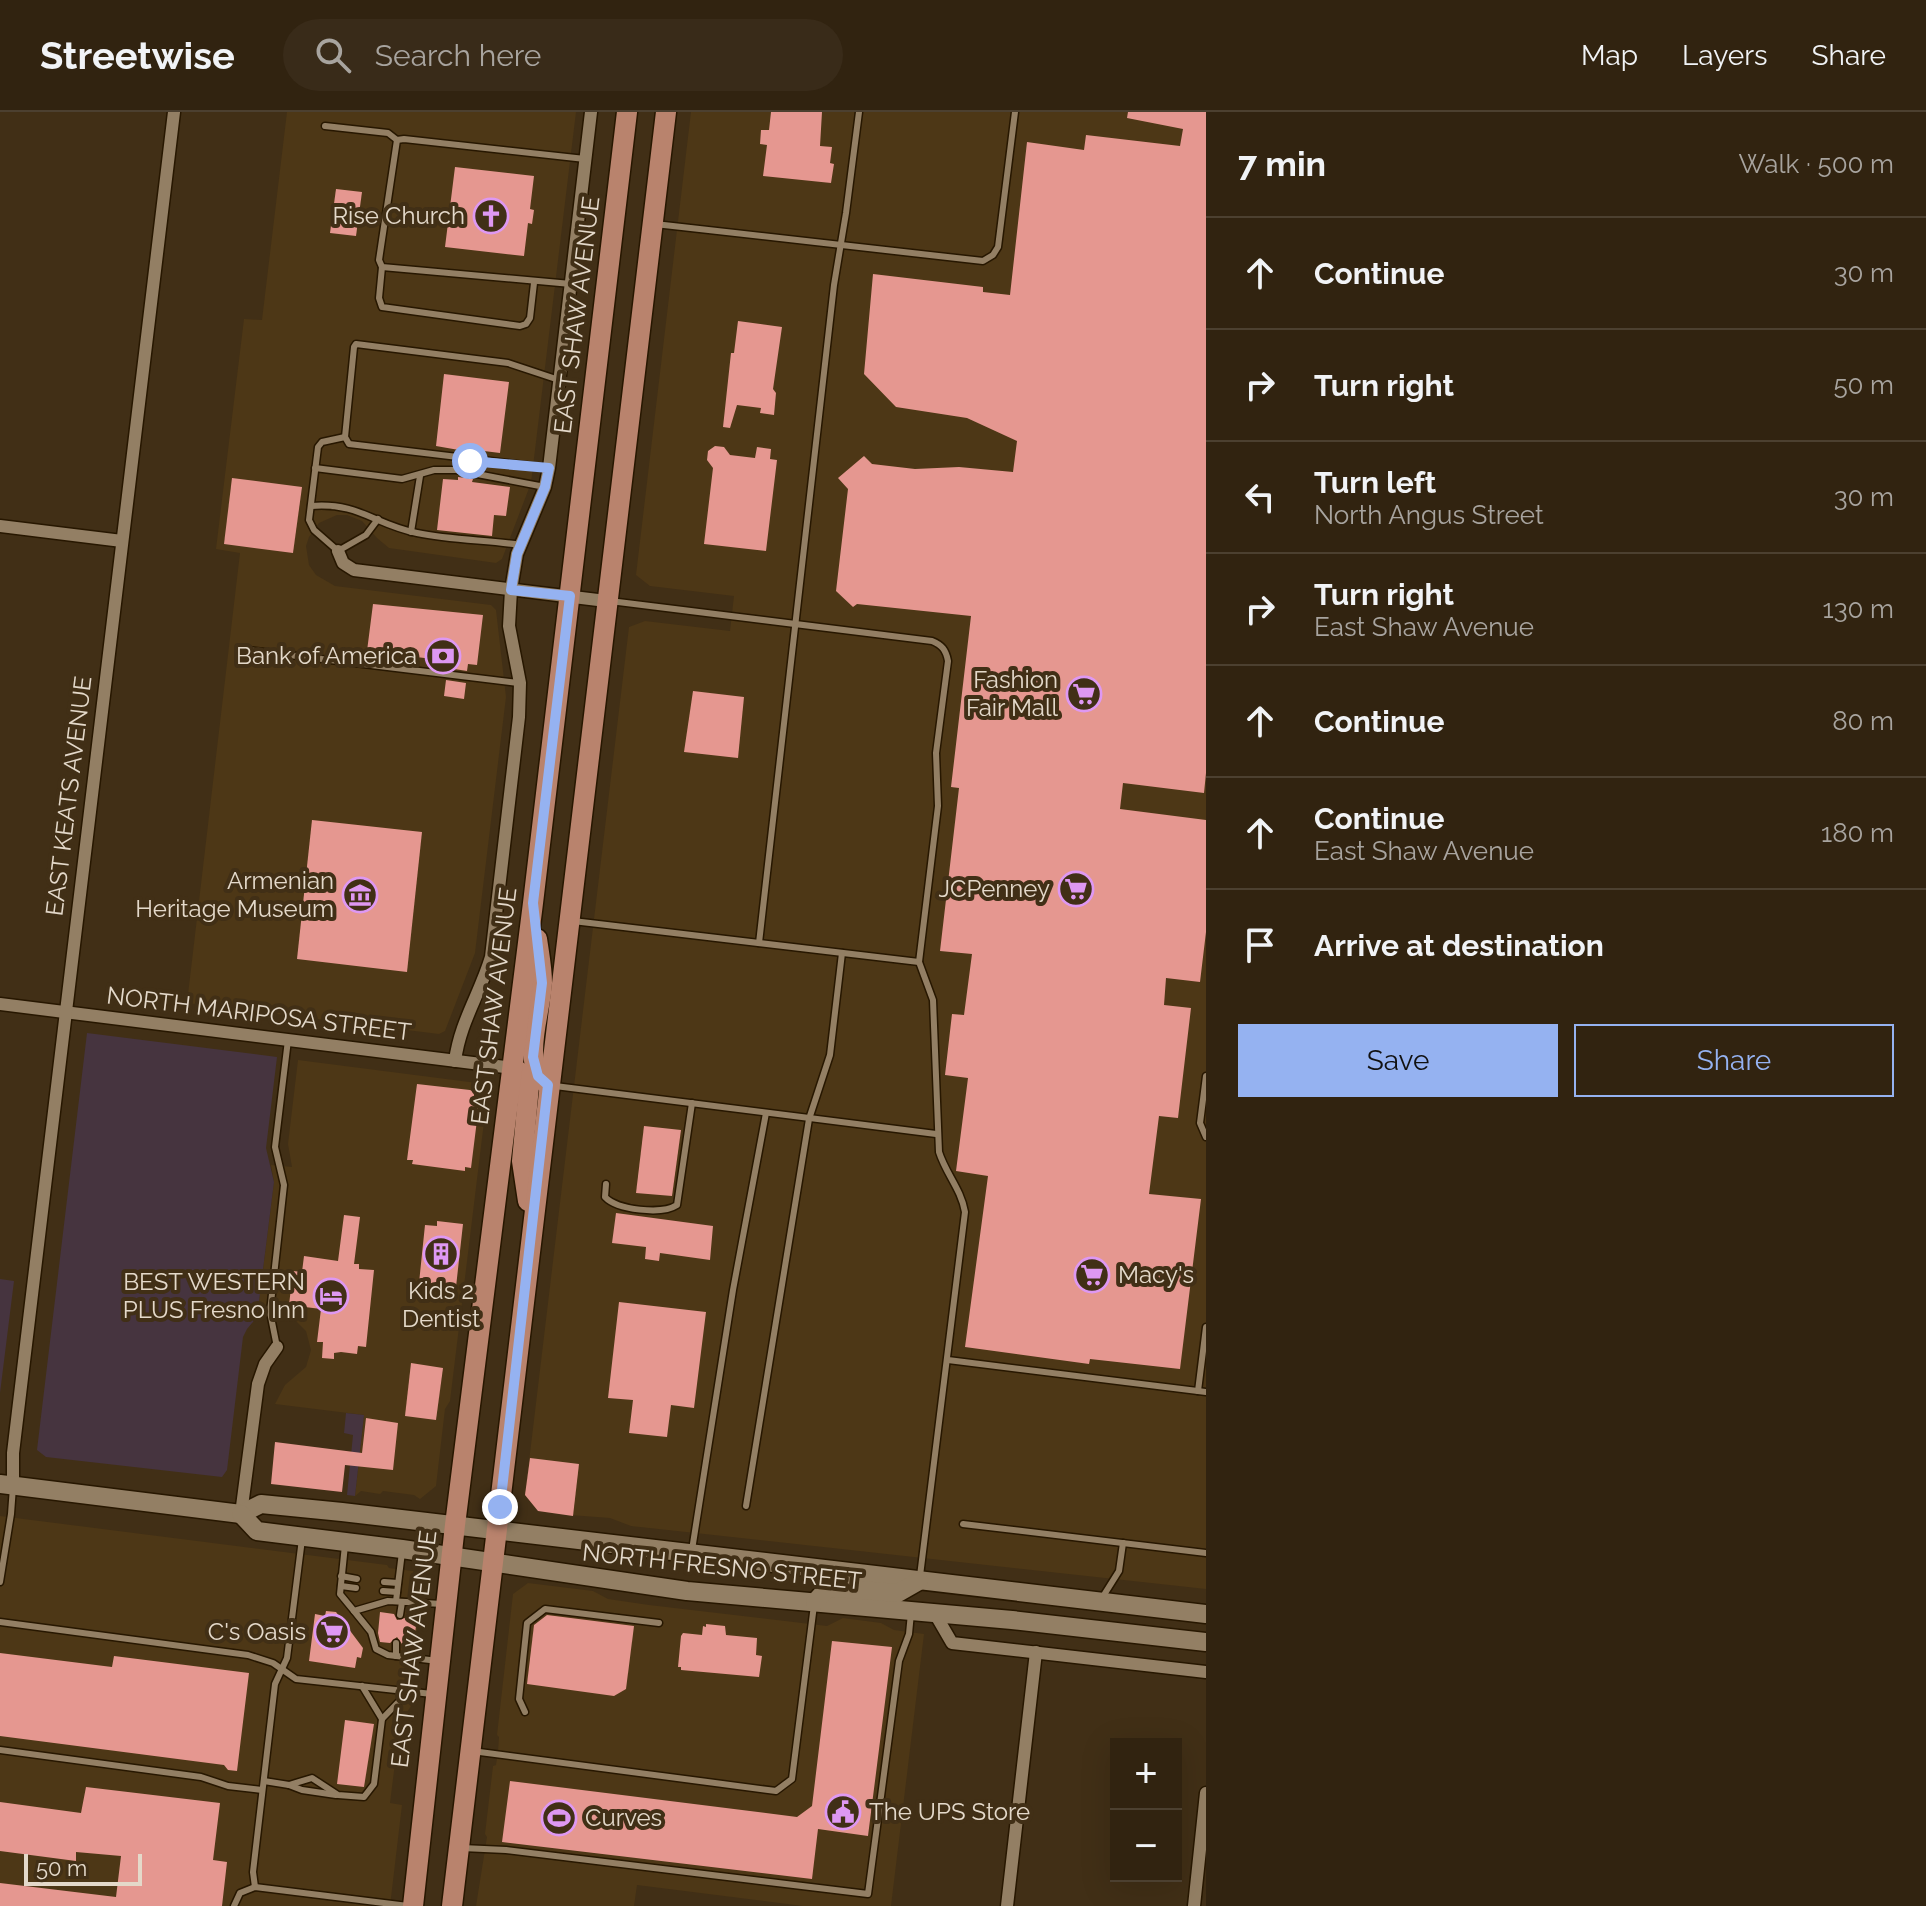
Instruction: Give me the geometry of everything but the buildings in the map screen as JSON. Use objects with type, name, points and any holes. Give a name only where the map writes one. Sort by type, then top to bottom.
[{"type":"main road","name":"EAST SHAW AVENUE","points":[[412,1906],[455,1525],[627,112]]},
{"type":"main road","points":[[452,1906],[666,112]]},
{"type":"main road","points":[[533,903],[542,983],[533,1057],[538,1076],[548,1085]]},
{"type":"main road","points":[[513,1068],[527,1077],[529,1086],[522,1161],[532,1225]]},
{"type":"main road","name":"NORTH FRESNO STREET","points":[[6,1484],[241,1514],[261,1504],[455,1525],[1206,1614]]},
{"type":"main road","name":"NORTH FRESNO STREET","points":[[241,1514],[257,1531],[687,1591],[934,1612],[1206,1642]]},
{"type":"main road","points":[[815,1602],[826,1590],[835,1588],[898,1593],[919,1581]]},
{"type":"street","name":"EAST KEATS AVENUE","points":[[6,1484],[13,1453],[174,112]]},
{"type":"street","points":[[455,1061],[461,1027],[491,957],[519,717],[520,683],[509,626],[511,590],[515,564],[545,487],[549,468],[591,112]]},
{"type":"street","points":[[0,526],[122,541]]},
{"type":"street","points":[[338,551],[343,563],[354,570],[606,601]]},
{"type":"street","name":"NORTH MARIPOSA STREET","points":[[0,1004],[513,1068]]},
{"type":"street","points":[[241,1514],[258,1384],[265,1364],[277,1347]]},
{"type":"street","points":[[934,1612],[952,1643],[1206,1672]]},
{"type":"street","points":[[1007,1906],[1036,1652]]},
{"type":"street","points":[[1194,1906],[1206,1793]]},
{"type":"lane","points":[[759,943],[814,448],[859,112]]},
{"type":"lane","points":[[652,223],[983,261],[993,255],[998,247],[1015,112]]},
{"type":"lane","points":[[325,126],[388,133],[397,140],[586,159]]},
{"type":"lane","points":[[397,140],[379,260],[382,267],[379,298],[382,307],[520,326],[530,318],[534,283]]},
{"type":"lane","points":[[382,267],[571,284]]},
{"type":"lane","points":[[549,468],[470,461],[349,444],[345,437],[354,347],[356,344],[508,363],[559,380]]},
{"type":"lane","points":[[345,437],[322,442],[318,447],[309,520],[314,530],[338,551],[366,535],[378,519]]},
{"type":"lane","points":[[315,468],[402,479],[434,470],[456,470],[545,487]]},
{"type":"lane","points":[[411,532],[420,476]]},
{"type":"lane","points":[[311,506],[332,504],[352,508],[411,532],[522,545]]},
{"type":"lane","points":[[606,601],[932,641],[946,653],[948,661],[936,753],[938,806],[919,962],[933,1000],[936,1134],[942,1161],[962,1196],[965,1212],[919,1581]]},
{"type":"lane","points":[[248,650],[520,683]]},
{"type":"lane","points":[[568,921],[919,962]]},
{"type":"lane","points":[[746,1506],[809,1119],[830,1055],[842,953]]},
{"type":"lane","points":[[277,1347],[270,1312],[284,1185],[275,1147],[288,1040]]},
{"type":"lane","points":[[1206,1076],[1200,1123],[1206,1137]]},
{"type":"lane","points":[[548,1085],[936,1134]]},
{"type":"lane","points":[[606,1184],[605,1197],[616,1206],[664,1211],[677,1205],[692,1103]]},
{"type":"lane","points":[[692,1553],[725,1337],[766,1113]]},
{"type":"lane","points":[[948,1360],[1202,1391],[1206,1327]]},
{"type":"lane","points":[[0,1582],[11,1514],[6,1484]]},
{"type":"lane","points":[[963,1524],[1206,1553]]},
{"type":"lane","points":[[255,1887],[253,1872],[275,1684],[287,1658],[303,1537]]},
{"type":"lane","points":[[346,1542],[340,1594],[371,1632],[376,1649],[396,1656],[440,1661]]},
{"type":"lane","points":[[1100,1601],[1119,1571],[1123,1543]]},
{"type":"lane","points":[[400,1615],[397,1592],[402,1549]]},
{"type":"lane","points":[[341,1576],[357,1579]]},
{"type":"lane","points":[[384,1582],[398,1583]]},
{"type":"lane","points":[[341,1586],[356,1588]]},
{"type":"lane","points":[[383,1591],[397,1592]]},
{"type":"lane","points":[[354,1611],[388,1601],[447,1605]]},
{"type":"lane","points":[[387,1613],[388,1601]]},
{"type":"lane","points":[[411,1617],[415,1601]]},
{"type":"lane","points":[[471,1750],[776,1791],[792,1779],[815,1602]]},
{"type":"lane","points":[[525,1712],[519,1699],[527,1623],[545,1609],[659,1623]]},
{"type":"lane","points":[[459,1848],[506,1850],[868,1894],[899,1661],[909,1634],[912,1611]]},
{"type":"lane","points":[[0,1622],[248,1655],[273,1663],[296,1679],[436,1694]]},
{"type":"lane","points":[[383,1652],[384,1641]]},
{"type":"lane","points":[[396,1643],[396,1656]]},
{"type":"lane","points":[[408,1645],[408,1658]]},
{"type":"lane","points":[[362,1686],[382,1719]]},
{"type":"lane","points":[[264,1781],[302,1790],[364,1797],[372,1790],[382,1719],[409,1691]]},
{"type":"lane","points":[[0,1750],[201,1777],[228,1786],[262,1790]]},
{"type":"lane","points":[[289,1785],[312,1778],[338,1795]]},
{"type":"lane","points":[[234,1906],[240,1893],[255,1887],[412,1906]]},
{"type":"shaded area","points":[[287,112],[576,112],[531,483],[502,559],[496,563],[389,548],[362,521],[347,515],[337,515],[319,523],[306,546],[309,565],[316,575],[335,586],[491,605],[496,610],[506,697],[475,953],[445,1031],[439,1034],[187,1003],[240,553],[216,549],[244,319],[262,320]]},
{"type":"shaded area","points":[[691,112],[1206,112],[1206,1589],[631,1526],[610,1518],[570,1515],[544,1509],[538,1511],[525,1495],[629,627],[645,621],[730,631],[734,596],[650,586],[636,575]]},
{"type":"shaded area","points":[[87,1033],[277,1057],[266,1148],[274,1182],[257,1317],[243,1337],[227,1470],[222,1477],[46,1457],[37,1450]]},
{"type":"shaded area","points":[[298,1060],[485,1084],[488,1089],[450,1401],[445,1409],[436,1486],[420,1499],[414,1495],[383,1491],[380,1494],[361,1491],[355,1496],[364,1415],[275,1404],[285,1385],[306,1367],[311,1350],[306,1331],[294,1319],[277,1314],[257,1317],[274,1182],[271,1165],[292,1167],[288,1144]]},
{"type":"shaded area","points":[[0,1279],[14,1281],[0,1393]]},
{"type":"shaded area","points":[[346,1413],[364,1415],[355,1496],[347,1495],[353,1435],[344,1433]]},
{"type":"shaded area","points":[[0,1516],[387,1565],[389,1568],[413,1571],[423,1584],[413,1662],[415,1672],[412,1674],[409,1698],[411,1706],[400,1723],[390,1803],[402,1805],[390,1906],[0,1906]]},
{"type":"shaded area","points":[[528,1583],[593,1591],[608,1599],[649,1605],[827,1626],[843,1618],[881,1623],[894,1630],[924,1634],[891,1906],[803,1906],[637,1885],[634,1906],[476,1906],[487,1837],[493,1766],[496,1765],[498,1752],[497,1735],[513,1594]]},
{"type":"place","name":"Rise Church","points":[[491,216]]},
{"type":"place","name":"Bank of America","points":[[443,656]]},
{"type":"place","name":"Fashion Fair Mall","points":[[1084,694]]},
{"type":"place","name":"JCPenney","points":[[1076,889]]},
{"type":"place","name":"Armenian Heritage Museum","points":[[360,895]]},
{"type":"place","name":"Kids 2 Dentist","points":[[441,1254]]},
{"type":"place","name":"Macy's","points":[[1092,1275]]},
{"type":"place","name":"BEST WESTERN PLUS Fresno Inn","points":[[331,1296]]},
{"type":"place","name":"C's Oasis","points":[[332,1632]]},
{"type":"place","name":"The UPS Store","points":[[843,1812]]},
{"type":"place","name":"Curves","points":[[559,1818]]},
{"type":"route","points":[[470,461],[549,468],[545,487],[517,554],[511,590],[570,596],[533,903],[542,983],[533,1057],[538,1076],[548,1085],[500,1507]]}]
